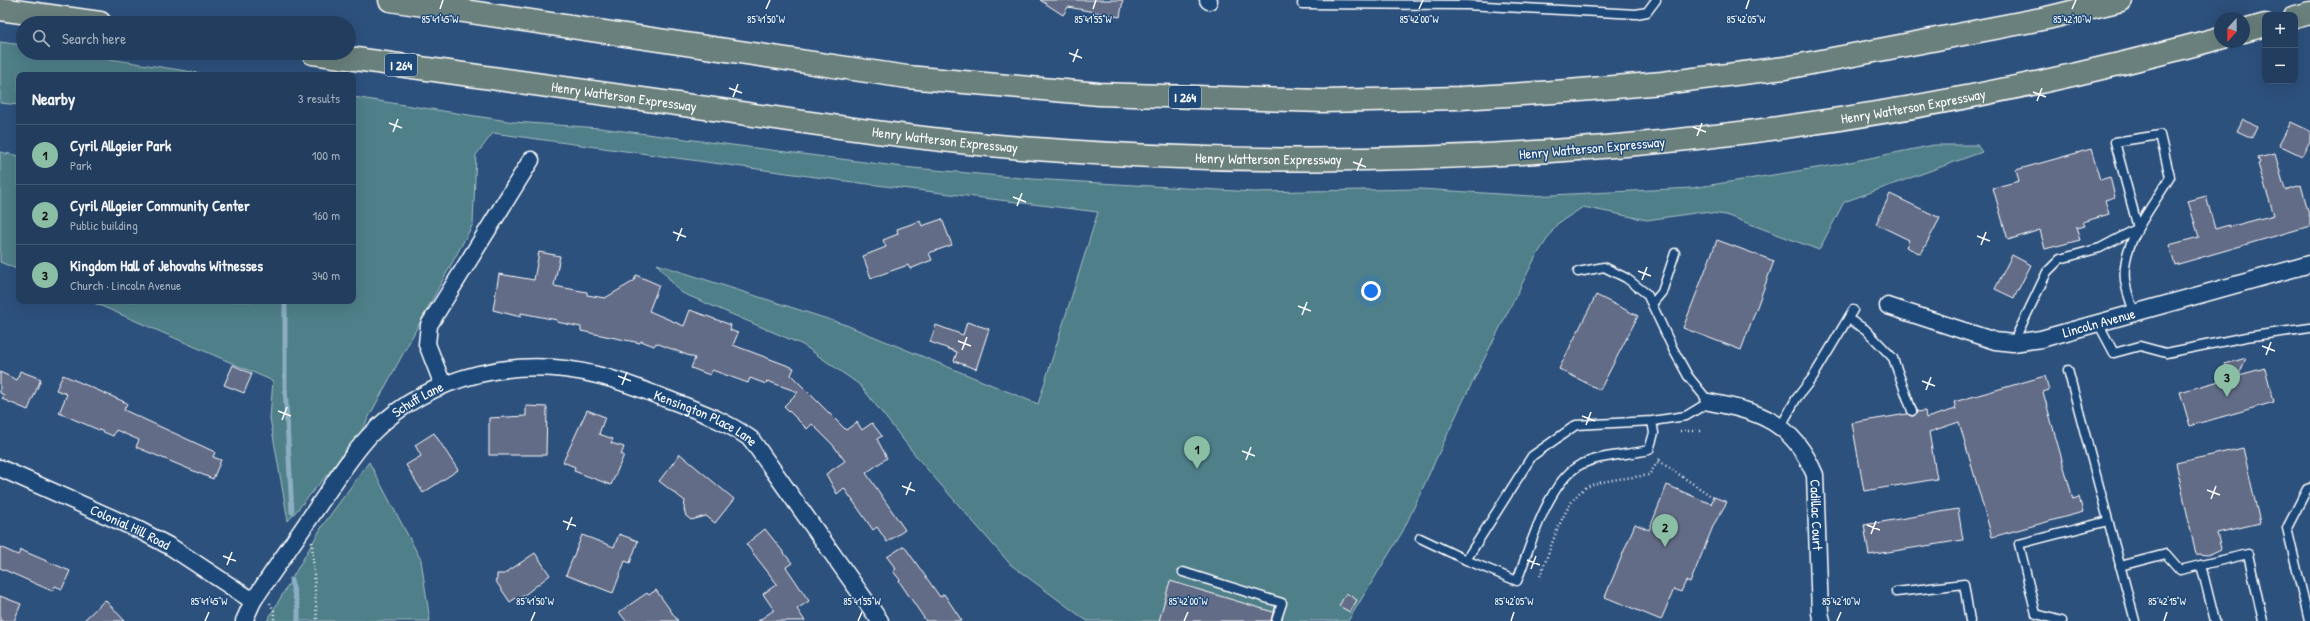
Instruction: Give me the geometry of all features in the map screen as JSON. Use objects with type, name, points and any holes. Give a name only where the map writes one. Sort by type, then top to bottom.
[{"type":"highway","name":"I 264","points":[[390,0],[906,77],[1099,94],[1323,101],[1461,98],[1568,91],[1662,83],[1785,68],[2048,18],[2121,0]]},
{"type":"highway","points":[[0,9],[50,16]]},
{"type":"highway","points":[[2298,16],[2310,13]]},
{"type":"highway","points":[[2250,29],[2262,26]]},
{"type":"highway","name":"Henry Watterson Expressway","points":[[356,59],[914,138],[1114,154],[1238,159],[1325,159],[1462,157],[1576,151],[1788,128],[1939,103],[2167,52],[2214,40]]},
{"type":"street","name":"Schuff Lane","points":[[244,621],[253,600],[336,479],[373,432],[415,399],[443,385],[427,344],[429,325],[531,160]]},
{"type":"street","name":"Lincoln Avenue","points":[[1888,306],[1979,337],[2012,343],[2042,339],[2310,264]]},
{"type":"street","name":"Kensington Place Lane","points":[[443,385],[465,378],[513,368],[570,370],[619,381],[730,424],[751,439],[760,450],[880,621]]},
{"type":"street","name":"Cadillac Court","points":[[1709,402],[1744,409],[1762,415],[1781,426],[1796,440],[1808,458],[1815,475],[1820,612],[1822,621]]},
{"type":"street","name":"Colonial Hill Road","points":[[0,468],[138,530],[171,547],[253,600]]},
{"type":"lane","points":[[1302,4],[1467,5],[1636,14],[1646,12],[1656,0]]},
{"type":"lane","points":[[2134,313],[2125,280],[2126,260],[2138,228],[2170,177],[2160,135],[2115,142],[2138,228]]},
{"type":"lane","points":[[2012,343],[2047,272],[2060,258],[2100,248],[2138,228]]},
{"type":"lane","points":[[1652,304],[1662,292],[1675,253]]},
{"type":"lane","points":[[1466,560],[1532,456],[1576,425],[1652,421],[1686,416],[1709,402],[1688,376],[1647,294],[1626,278],[1604,267],[1578,272]]},
{"type":"lane","points":[[1781,426],[1853,310]]},
{"type":"lane","points":[[1848,319],[1865,329],[1893,358],[1912,411]]},
{"type":"lane","points":[[2098,323],[2114,353],[2140,346],[2166,353],[2246,337],[2310,328]]},
{"type":"lane","points":[[2068,370],[2135,621]]},
{"type":"lane","points":[[1420,538],[1466,560],[1517,581],[1550,498],[1559,481],[1578,466],[1609,457],[1650,450],[1654,433],[1652,421]]},
{"type":"lane","points":[[2309,621],[2287,528],[2306,489],[2310,488]]},
{"type":"lane","points":[[2062,621],[2036,614],[2019,544],[2108,521]]},
{"type":"lane","points":[[2120,566],[2166,554],[2180,570],[2248,554],[2263,621]]},
{"type":"lane","points":[[2201,565],[2215,621]]},
{"type":"lane","points":[[1183,572],[1282,603],[1276,621]]},
{"type":"lane","points":[[1896,592],[1964,584],[1970,621]]},
{"type":"path","points":[[1675,431],[1704,430]]},
{"type":"path","points":[[1540,576],[1567,508],[1576,497],[1588,487],[1599,483],[1649,475],[1659,461],[1663,451]]},
{"type":"path","points":[[1659,461],[1714,498]]},
{"type":"path","points":[[302,529],[311,535],[314,548],[314,588],[317,621]]},
{"type":"green space","points":[[0,42],[16,44],[16,60],[116,60],[193,72],[16,72],[16,105],[0,103]]},
{"type":"green space","points":[[356,97],[514,122],[600,128],[903,167],[1032,179],[1253,192],[1421,189],[1531,196],[1692,188],[1835,165],[1934,145],[1977,145],[1982,152],[1844,202],[1819,250],[1726,215],[1702,212],[1647,220],[1583,207],[1557,224],[1535,258],[1460,407],[1403,531],[1348,621],[1087,621],[1011,565],[920,461],[860,385],[803,345],[680,292],[657,264],[846,325],[1038,404],[1098,212],[860,183],[493,133],[476,155],[473,224],[357,439],[288,521],[270,418],[273,381],[97,304],[356,304]]},
{"type":"green space","points":[[0,152],[16,155],[16,269],[0,262]]},
{"type":"green space","points":[[369,462],[421,560],[430,621],[267,621],[323,525]]},
{"type":"building","points":[[1040,0],[1123,0],[1120,17],[1068,7],[1063,15]]},
{"type":"building","points":[[2243,119],[2257,127],[2252,138],[2237,131]]},
{"type":"building","points":[[2291,122],[2310,131],[2310,141],[2302,156],[2279,145]]},
{"type":"building","points":[[2091,149],[2100,180],[2110,177],[2115,197],[2105,200],[2109,214],[2083,222],[2085,226],[2076,228],[2080,240],[2045,249],[2040,230],[2008,240],[1993,188],[2019,181],[2016,170]]},
{"type":"building","points":[[2275,154],[2285,190],[2301,185],[2310,218],[2310,226],[2175,265],[2169,245],[2199,237],[2188,201],[2206,196],[2215,229],[2229,225],[2229,227],[2274,215],[2258,164],[2260,163],[2258,158]]},
{"type":"building","points":[[1890,194],[1940,218],[1921,254],[1906,247],[1909,240],[1876,224]]},
{"type":"building","points":[[942,219],[952,245],[929,253],[932,260],[910,269],[908,265],[871,278],[863,256],[886,247],[883,240],[898,234],[897,229],[920,221],[922,226]]},
{"type":"building","points":[[1717,240],[1774,261],[1741,350],[1683,328]]},
{"type":"building","points":[[539,252],[560,256],[554,286],[587,292],[587,295],[605,298],[634,281],[636,275],[659,285],[649,311],[684,326],[690,310],[731,325],[730,330],[738,333],[733,345],[794,368],[791,375],[846,430],[857,422],[862,430],[872,423],[882,436],[877,439],[887,458],[866,473],[905,530],[887,542],[877,527],[873,530],[844,488],[837,494],[826,474],[845,461],[833,445],[812,424],[807,429],[784,406],[798,392],[767,381],[766,384],[750,378],[748,383],[712,370],[710,375],[691,368],[695,358],[656,343],[654,346],[641,341],[640,343],[581,331],[581,327],[557,322],[557,320],[521,313],[521,317],[493,310],[499,274],[534,280]]},
{"type":"building","points":[[2012,255],[2031,265],[2014,298],[1995,289]]},
{"type":"building","points":[[1596,295],[1638,316],[1600,390],[1559,369]]},
{"type":"building","points":[[967,322],[989,329],[976,369],[954,361],[957,352],[930,342],[936,325],[963,335]]},
{"type":"building","points":[[2246,358],[2239,375],[2265,368],[2274,402],[2190,426],[2180,392],[2230,378],[2225,364]]},
{"type":"building","points":[[233,365],[252,374],[244,393],[224,385]]},
{"type":"building","points":[[20,371],[41,379],[28,410],[2,399],[4,395],[0,393],[0,372],[17,380]]},
{"type":"building","points":[[63,375],[127,403],[124,410],[215,452],[213,457],[221,460],[213,479],[136,447],[139,440],[116,430],[113,436],[59,413],[67,394],[56,390]]},
{"type":"building","points":[[2045,376],[2049,390],[2043,392],[2073,499],[2079,497],[2083,512],[1992,537],[1959,422],[1929,432],[1937,479],[1864,491],[1852,423],[1907,414],[1913,416],[1917,412],[1925,411],[1926,418],[1956,409],[1954,402]]},
{"type":"building","points":[[526,406],[547,407],[546,455],[489,455],[489,418],[526,416]]},
{"type":"building","points":[[587,410],[605,417],[599,434],[613,439],[611,443],[624,447],[621,455],[624,455],[611,485],[574,471],[575,467],[563,462]]},
{"type":"building","points":[[434,433],[458,470],[423,493],[406,465],[421,456],[415,445]]},
{"type":"building","points":[[2243,448],[2260,523],[2217,533],[2221,549],[2208,555],[2196,554],[2176,463]]},
{"type":"building","points":[[680,454],[734,499],[715,523],[706,516],[691,520],[686,516],[684,509],[685,501],[659,481]]},
{"type":"building","points":[[1667,485],[1711,504],[1714,497],[1727,502],[1714,524],[1690,583],[1686,581],[1681,592],[1674,589],[1661,620],[1605,597],[1635,524],[1649,530]]},
{"type":"building","points":[[1958,509],[1963,540],[1869,555],[1864,525]]},
{"type":"building","points":[[765,529],[792,563],[786,567],[809,601],[797,609],[805,621],[758,621],[774,610],[763,594],[777,584],[746,544]]},
{"type":"building","points":[[619,534],[638,541],[630,563],[625,561],[613,593],[566,575],[582,535],[614,547]]},
{"type":"building","points":[[904,546],[940,597],[944,594],[962,621],[926,621],[899,581],[900,580],[893,571],[896,569],[887,557]]},
{"type":"building","points":[[0,547],[18,555],[21,550],[70,571],[62,589],[55,586],[52,591],[0,568]]},
{"type":"building","points":[[535,553],[550,575],[518,600],[516,598],[510,602],[495,580],[497,579],[497,574],[504,574]]},
{"type":"building","points":[[1170,581],[1273,612],[1271,621],[1159,621]]},
{"type":"building","points":[[656,590],[678,621],[626,621],[619,612],[647,593],[649,595]]},
{"type":"building","points":[[1346,593],[1357,600],[1350,612],[1339,606]]},
{"type":"building","points":[[0,596],[21,604],[14,621],[0,621]]},
{"type":"building","points":[[105,600],[125,621],[83,621]]},
{"type":"waterway","points":[[285,304],[285,386],[292,512]]},
{"type":"waterway","points":[[291,580],[298,608],[298,621]]},
{"type":"place","name":"Kingdom Hall of Jehovahs Witnesses","points":[[2227,397]]},
{"type":"place","name":"Cyril Allgeier Park","points":[[1197,469]]},
{"type":"place","name":"Cyril Allgeier Community Center","points":[[1665,547]]}]
